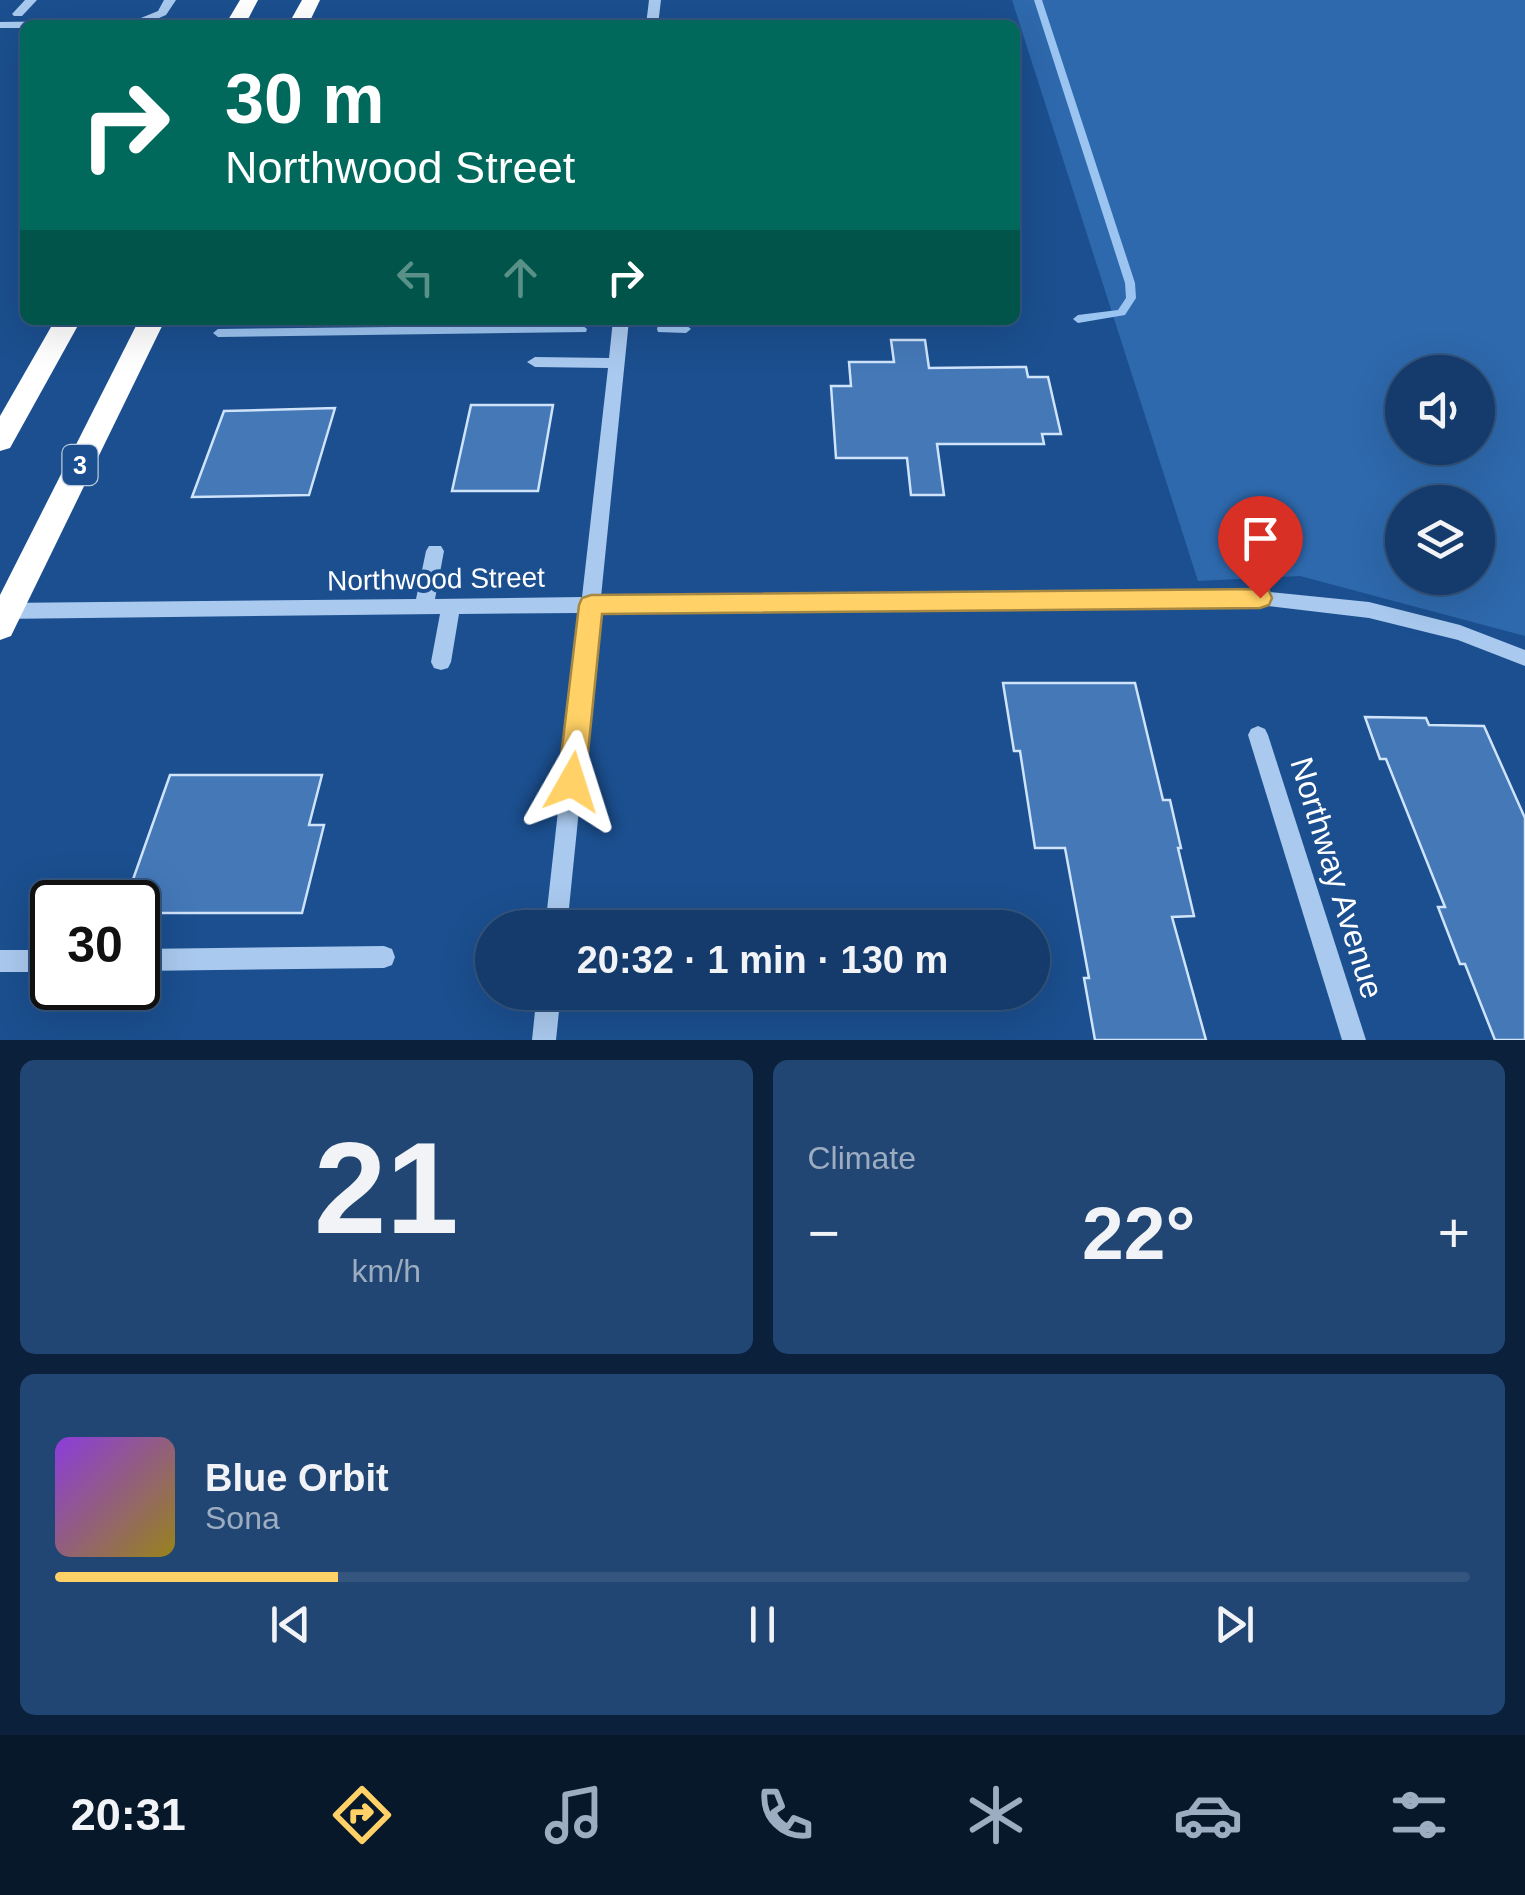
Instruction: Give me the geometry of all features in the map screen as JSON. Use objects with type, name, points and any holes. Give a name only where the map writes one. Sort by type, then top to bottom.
[{"type":"highway","points":[[0,441],[65,325]]},
{"type":"highway","name":"3","points":[[3,616],[149,325]]},
{"type":"street","points":[[18,14],[32,0]]},
{"type":"street","points":[[145,20],[162,13],[170,0]]},
{"type":"street","points":[[558,910],[620,325]]},
{"type":"street","points":[[535,362],[616,362]]},
{"type":"street","points":[[424,606],[435,552]]},
{"type":"street","name":"Northwood Street","points":[[3,616],[424,606],[1260,598],[1369,610],[1460,633],[1525,658]]},
{"type":"street","points":[[441,662],[451,606]]},
{"type":"street","name":"Northway Avenue","points":[[1258,735],[1354,1040]]},
{"type":"street","points":[[160,960],[384,958]]},
{"type":"street","points":[[0,961],[30,960]]},
{"type":"street","points":[[544,1040],[547,1010]]},
{"type":"shaded area","points":[[1012,0],[1525,0],[1525,636],[1300,576],[1198,581]]},
{"type":"building","points":[[891,340],[925,340],[929,368],[1026,367],[1028,377],[1048,377],[1061,434],[1042,434],[1044,444],[937,444],[944,495],[911,495],[907,458],[836,458],[831,386],[851,386],[849,362],[894,362]]},
{"type":"building","points":[[471,405],[553,405],[538,491],[452,491]]},
{"type":"building","points":[[335,408],[309,495],[192,497],[224,411]]},
{"type":"building","points":[[1003,683],[1135,683],[1163,800],[1170,800],[1181,848],[1194,916],[1172,917],[1206,1040],[1095,1040],[1084,978],[1089,978],[1065,848],[1035,848],[1020,751],[1014,751]]},
{"type":"building","points":[[1365,717],[1426,718],[1429,725],[1484,726],[1525,818],[1525,1040],[1495,1040],[1465,964],[1460,964],[1438,907],[1445,907],[1386,759],[1380,759]]},
{"type":"building","points":[[170,775],[322,775],[309,825],[324,825],[302,913],[160,913],[160,880],[133,880]]},
{"type":"waterway","points":[[1038,0],[1130,283],[1131,298],[1121,313],[1078,319]]},
{"type":"waterway","points":[[218,333],[582,329]]},
{"type":"waterway","points":[[662,329],[686,329]]},
{"type":"route","points":[[572,782],[591,605],[1260,598]]}]
